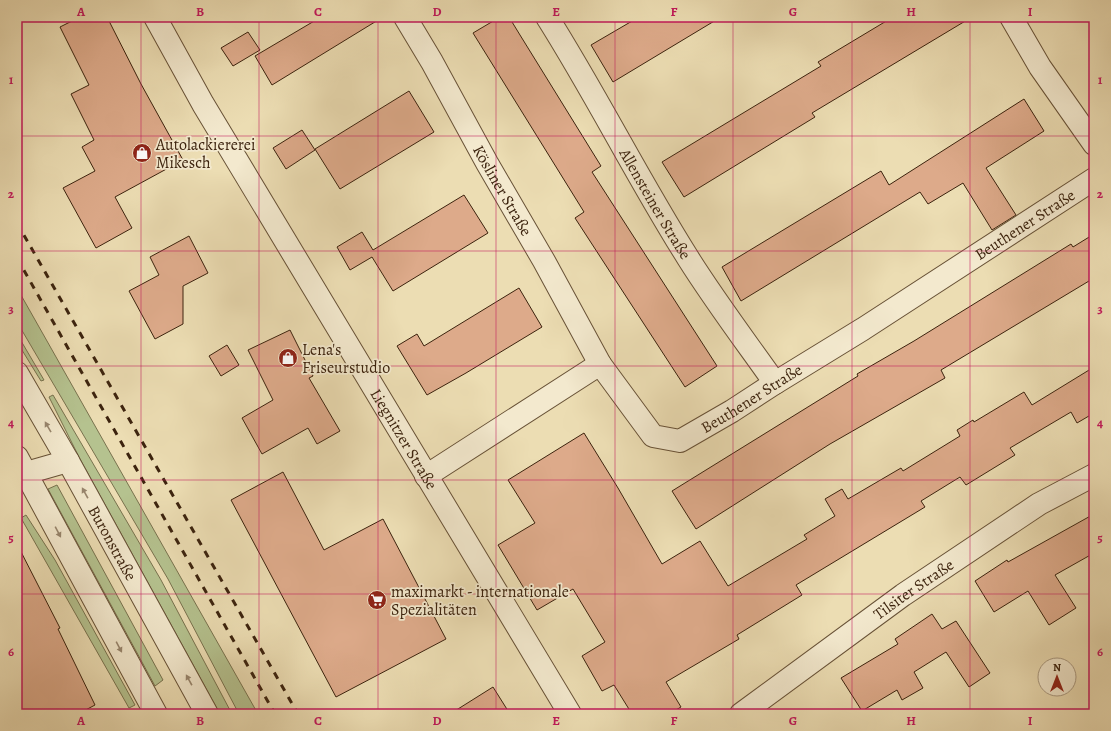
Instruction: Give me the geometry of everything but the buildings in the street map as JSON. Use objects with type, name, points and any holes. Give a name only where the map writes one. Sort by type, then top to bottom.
[{"type":"street","name":"Liegnitzer Straße","points":[[154,17],[203,104],[570,714]]},
{"type":"street","name":"Kösliner Straße","points":[[405,17],[544,261],[600,364]]},
{"type":"street","name":"Allensteiner Straße","points":[[547,17],[688,259],[774,383]]},
{"type":"street","points":[[1011,17],[1040,67],[1094,144]]},
{"type":"street","name":"Beuthener Straße","points":[[600,364],[652,436],[680,440],[732,411],[774,383],[863,329],[1094,179]]},
{"type":"street","points":[[426,476],[600,364]]},
{"type":"street","name":"Buronstraße","points":[[17,373],[68,461],[207,714]]},
{"type":"street","points":[[68,461],[20,469],[156,714]]},
{"type":"street","name":"Tilsiter Straße","points":[[741,714],[903,595],[1039,504],[1094,475]]},
{"type":"green space","points":[[17,288],[258,714],[239,714],[168,579],[17,322]]},
{"type":"green space","points":[[17,334],[44,380],[41,381],[17,342]]},
{"type":"green space","points":[[53,395],[161,580],[232,714],[220,714],[80,459],[49,397]]},
{"type":"green space","points":[[57,485],[163,680],[155,686],[48,489]]},
{"type":"green space","points":[[26,515],[55,560],[135,705],[129,708],[21,518]]},
{"type":"railway","points":[[17,223],[298,714]]},
{"type":"railway","points":[[17,258],[275,714]]},
{"type":"place","name":"Autolackiererei Mikesch","points":[[142,153]]},
{"type":"place","name":"Lena's Friseurstudio","points":[[288,358]]},
{"type":"place","name":"maximarkt - internationale Spezialitäten","points":[[377,600]]}]
